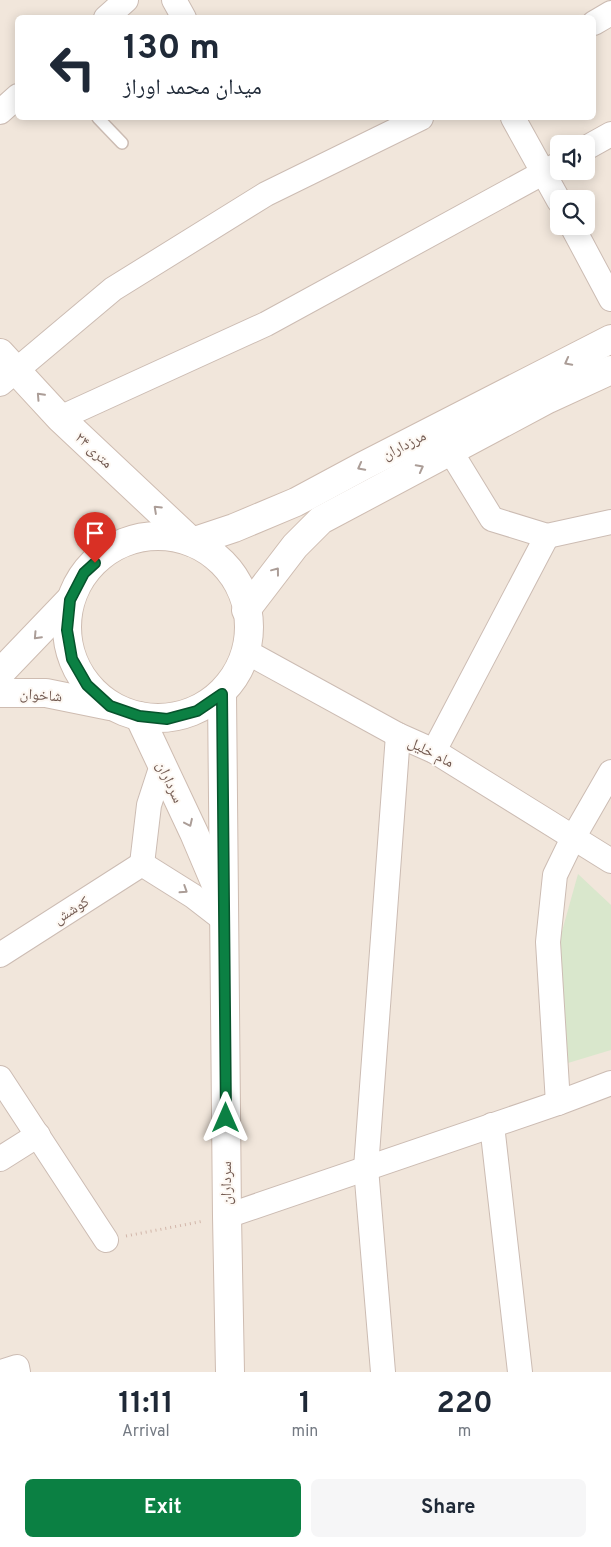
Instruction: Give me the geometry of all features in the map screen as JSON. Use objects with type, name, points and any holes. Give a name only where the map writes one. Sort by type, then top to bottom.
[{"type":"street","points":[[109,15],[126,0]]},
{"type":"street","points":[[174,0],[182,15]]},
{"type":"street","points":[[596,22],[611,13]]},
{"type":"street","points":[[0,112],[15,99]]},
{"type":"street","points":[[5,369],[113,288],[266,194],[417,120]]},
{"type":"street","points":[[515,120],[550,167]]},
{"type":"street","points":[[595,143],[611,134]]},
{"type":"street","points":[[60,418],[266,324],[550,169]]},
{"type":"street","points":[[577,235],[611,299]]},
{"type":"street","name":"مرزداران","points":[[192,542],[234,528],[296,502],[611,339]]},
{"type":"street","name":"۲۴ متری","points":[[5,369],[192,542]]},
{"type":"street","name":"مرزداران","points":[[246,610],[296,546],[321,520],[451,452],[548,398],[611,370]]},
{"type":"street","points":[[451,452],[492,519],[547,536],[611,522]]},
{"type":"street","points":[[0,673],[70,600],[84,573],[106,552],[132,540],[162,535],[192,542],[218,559],[236,581],[246,610],[249,641],[238,670],[222,694]]},
{"type":"street","points":[[434,751],[547,536]]},
{"type":"street","points":[[70,600],[67,630],[72,659],[87,685],[110,706]]},
{"type":"street","name":"مام خلیل","points":[[245,651],[398,735],[434,751],[611,862]]},
{"type":"street","name":"شاخوان","points":[[0,693],[46,693],[110,706],[139,716],[167,719],[197,711],[222,694]]},
{"type":"street","name":"سرداران","points":[[222,694],[230,1372]]},
{"type":"street","name":"سرداران","points":[[139,716],[194,833],[224,912]]},
{"type":"street","points":[[383,1372],[366,1168],[398,735]]},
{"type":"street","points":[[162,766],[149,805],[142,864],[193,896],[224,912]]},
{"type":"street","points":[[558,1103],[548,942],[555,875],[573,838],[611,772]]},
{"type":"street","name":"کوشش","points":[[0,955],[142,864]]},
{"type":"street","points":[[0,1078],[106,1240]]},
{"type":"street","points":[[227,1216],[610,1085]]},
{"type":"street","points":[[492,1125],[520,1372]]},
{"type":"street","points":[[0,1159],[38,1135]]},
{"type":"street","points":[[1,1372],[17,1367],[18,1372]]},
{"type":"lane","points":[[100,120],[122,142]]},
{"type":"path","points":[[106,1240],[227,1216]]},
{"type":"shaded area","points":[[0,0],[611,0],[611,1372],[0,1372]]},
{"type":"green space","points":[[578,874],[611,905],[611,1050],[568,1063],[559,942]]},
{"type":"route","points":[[95,563],[84,573],[70,600],[67,630],[72,659],[87,685],[110,706],[139,716],[167,719],[197,711],[222,694],[226,1118]]}]
